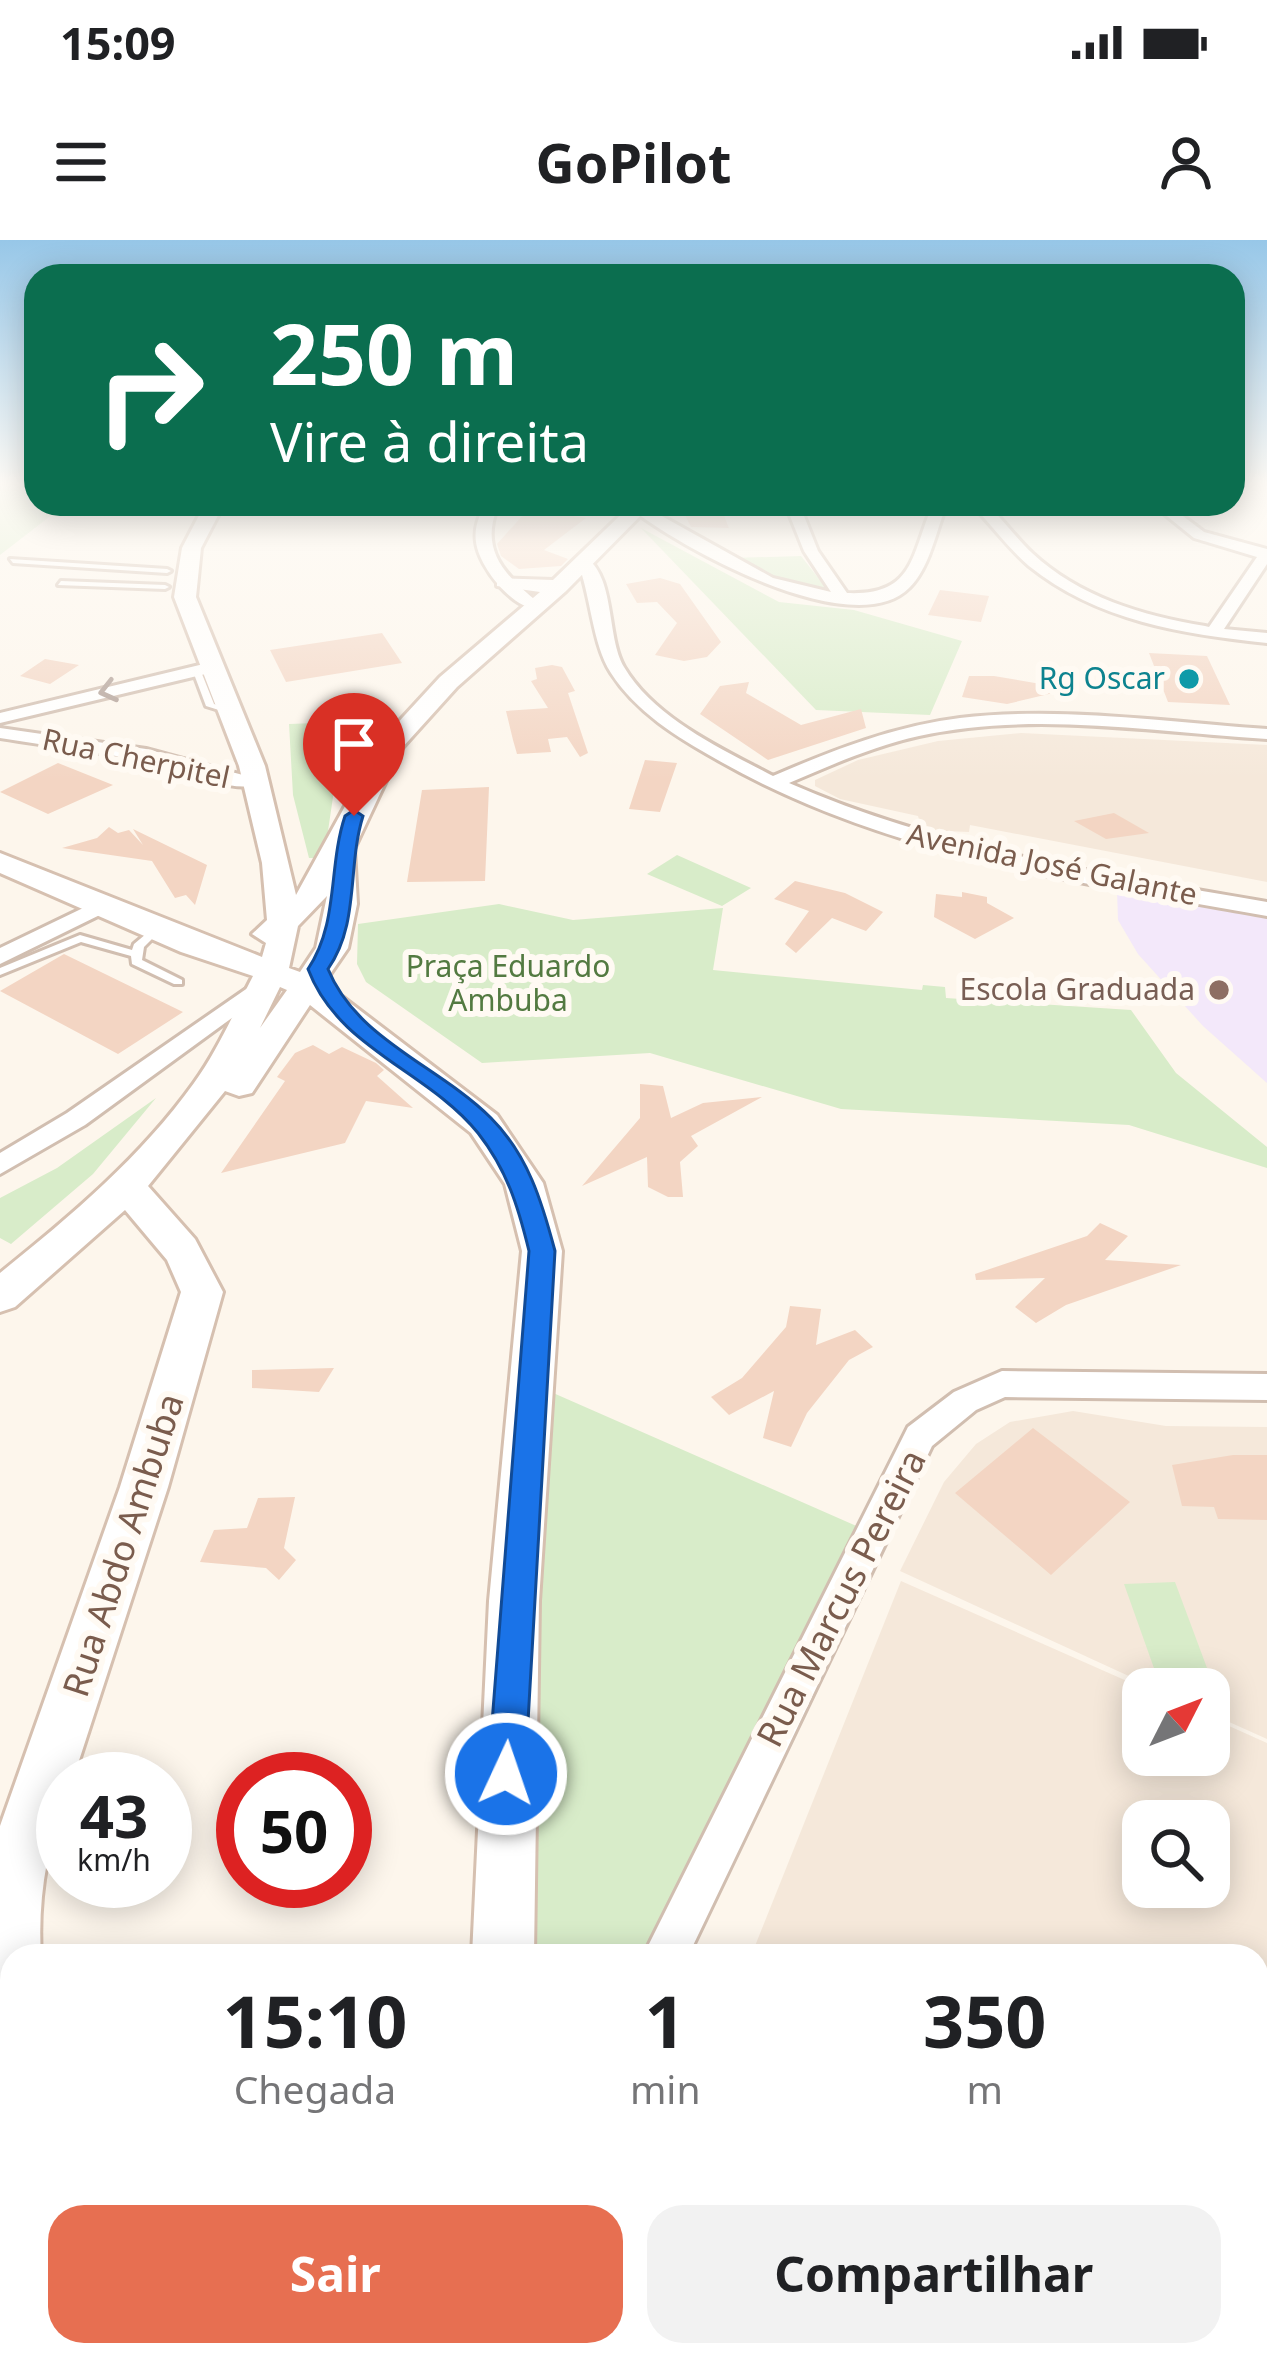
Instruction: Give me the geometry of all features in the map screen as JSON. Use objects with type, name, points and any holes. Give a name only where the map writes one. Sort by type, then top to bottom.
[{"type":"main road","points":[[166,581],[165,599],[210,667],[232,712],[256,782],[288,903],[290,1002]]},
{"type":"main road","points":[[186,581],[210,667]]},
{"type":"main road","points":[[228,951],[288,903],[327,880],[342,852],[365,779],[394,741],[468,660],[564,581]]},
{"type":"main road","points":[[504,582],[559,586]]},
{"type":"main road","points":[[0,1326],[138,1199],[197,1106],[332,948],[342,904],[342,852]]},
{"type":"main road","points":[[0,862],[106,903],[269,976],[290,1002],[349,1021]]},
{"type":"main road","points":[[269,976],[288,903]]},
{"type":"main road","points":[[165,930],[228,951],[269,976],[290,1002],[349,1021],[484,1124],[524,1183],[542,1251],[514,1601],[500,1904],[502,1944]]},
{"type":"main road","points":[[0,1296],[138,1199]]},
{"type":"main road","name":"Rua Abdo Ambuba","points":[[10,1944],[18,1858],[144,1487],[202,1292],[193,1265],[138,1199]]},
{"type":"street","name":"Avenida José Galante","points":[[592,581],[600,603],[602,637],[632,689],[686,734],[774,783],[880,827],[954,848],[1267,909]]},
{"type":"street","points":[[765,581],[782,590],[843,599],[886,595],[908,581]]},
{"type":"street","points":[[831,581],[843,599]]},
{"type":"street","points":[[1063,581],[1132,618],[1267,638]]},
{"type":"street","points":[[1213,633],[1248,581]]},
{"type":"street","points":[[504,582],[534,607]]},
{"type":"street","points":[[559,586],[600,603]]},
{"type":"street","points":[[7,725],[210,667]]},
{"type":"street","points":[[774,783],[863,747],[955,724],[1020,721],[1267,734]]},
{"type":"street","name":"Rua Cherpitel","points":[[7,725],[256,782]]},
{"type":"street","points":[[0,957],[106,903]]},
{"type":"street","points":[[0,1166],[76,1119],[269,976]]},
{"type":"street","points":[[182,1038],[290,1002]]},
{"type":"street","name":"Rua Marcus Pereira","points":[[671,1944],[887,1501],[920,1437],[939,1418],[1002,1384],[1267,1387]]},
{"type":"lane","points":[[61,583],[109,581]]},
{"type":"lane","points":[[135,953],[165,930]]},
{"type":"lane","points":[[0,972],[80,938],[135,953]]},
{"type":"lane","points":[[135,953],[136,962],[178,982]]},
{"type":"shaded area","points":[[1021,733],[1267,745],[1267,882],[970,825],[969,832],[922,830],[918,816],[840,799],[815,786],[815,780],[858,760],[938,741]]},
{"type":"shaded area","name":"Escola Graduada","points":[[1117,890],[1267,915],[1267,1083],[1203,1026],[1138,954],[1118,920]]},
{"type":"shaded area","points":[[1073,1411],[1166,1426],[1267,1427],[1267,1739],[1230,1722],[1230,1668],[1122,1668],[1122,1673],[900,1571],[944,1482],[976,1444],[1010,1422]]},
{"type":"shaded area","points":[[901,1581],[1122,1679],[1122,1776],[1230,1776],[1230,1726],[1267,1743],[1267,1944],[756,1944]]},
{"type":"green space","points":[[692,581],[740,581],[779,602],[854,610],[962,641],[930,715],[816,710]]},
{"type":"green space","points":[[778,581],[821,581],[827,589],[802,593]]},
{"type":"green space","points":[[370,721],[337,770],[324,858],[309,858],[293,795],[289,724]]},
{"type":"green space","points":[[677,855],[751,888],[722,906],[647,874]]},
{"type":"green space","name":"Praça Eduardo Ambuba","points":[[499,904],[573,920],[723,908],[713,970],[922,990],[923,985],[945,987],[946,998],[1131,1010],[1176,1073],[1267,1147],[1267,1168],[1129,1125],[841,1109],[650,1053],[482,1063],[366,982],[357,964],[358,924]]},
{"type":"green space","points":[[156,1098],[93,1174],[11,1244],[0,1238],[0,1198],[57,1168]]},
{"type":"green space","points":[[535,1385],[861,1528],[654,1944],[526,1944]]},
{"type":"green space","points":[[1175,1582],[1207,1668],[1154,1668],[1124,1584]]},
{"type":"building","points":[[626,584],[680,584],[721,642],[707,657],[684,661],[655,655],[677,623],[657,602],[637,603]]},
{"type":"building","points":[[940,590],[989,596],[981,622],[928,615]]},
{"type":"building","points":[[382,633],[402,663],[286,682],[270,650]]},
{"type":"building","name":"Rg Oscar","points":[[1149,653],[1207,656],[1230,705],[1168,702]]},
{"type":"building","points":[[45,659],[79,665],[50,684],[20,676]]},
{"type":"building","points":[[562,667],[575,691],[568,693],[588,753],[580,757],[567,737],[548,739],[551,752],[517,754],[506,711],[548,708],[531,681],[537,679],[535,668]]},
{"type":"building","points":[[969,676],[1070,689],[1007,704],[962,697]]},
{"type":"building","points":[[749,682],[746,693],[801,725],[861,709],[866,728],[768,760],[700,714],[720,686]]},
{"type":"building","points":[[645,760],[677,763],[660,812],[629,809]]},
{"type":"building","points":[[58,763],[113,785],[48,814],[0,792]]},
{"type":"building","points":[[489,787],[485,881],[407,882],[422,790]]},
{"type":"building","points":[[1114,813],[1149,833],[1106,839],[1074,821]]},
{"type":"building","points":[[109,827],[118,833],[129,830],[143,845],[133,829],[207,865],[195,905],[186,895],[175,898],[152,861],[62,848],[97,838]]},
{"type":"building","points":[[795,881],[845,893],[883,912],[866,931],[832,918],[796,953],[785,944],[809,911],[774,899]]},
{"type":"building","points":[[962,892],[987,897],[987,903],[1014,918],[975,939],[934,917],[936,894],[962,897]]},
{"type":"building","points":[[64,954],[183,1012],[118,1054],[0,991]]},
{"type":"building","points":[[313,1045],[329,1054],[342,1047],[376,1063],[384,1070],[377,1076],[413,1108],[366,1101],[345,1143],[221,1173],[285,1081],[277,1077],[295,1053]]},
{"type":"building","points":[[640,1084],[663,1086],[671,1118],[703,1103],[762,1097],[691,1136],[698,1146],[680,1162],[683,1197],[668,1197],[648,1187],[647,1157],[582,1186],[640,1118]]},
{"type":"building","points":[[1100,1223],[1128,1236],[1105,1260],[1181,1265],[1066,1305],[1036,1323],[1015,1307],[1045,1278],[976,1280],[975,1274],[1087,1236]]},
{"type":"building","points":[[790,1306],[821,1309],[816,1345],[855,1330],[873,1347],[849,1360],[807,1413],[791,1447],[763,1438],[774,1391],[729,1415],[711,1397],[742,1378],[786,1327]]},
{"type":"building","points":[[334,1368],[319,1392],[252,1388],[252,1370]]},
{"type":"building","points":[[1033,1428],[1130,1502],[1051,1575],[955,1493]]},
{"type":"building","points":[[1267,1455],[1267,1520],[1218,1519],[1214,1507],[1182,1506],[1172,1465]]},
{"type":"building","points":[[295,1497],[284,1548],[296,1560],[279,1580],[266,1568],[200,1562],[214,1530],[247,1528],[258,1498]]},
{"type":"place","name":"Rg Oscar","points":[[1189,679]]},
{"type":"place","name":"Escola Graduada","points":[[1219,990]]},
{"type":"route","points":[[354,816],[342,852],[342,904],[332,948],[318,969],[322,980],[340,1012],[484,1124],[524,1183],[542,1251],[514,1601],[506,1774]]}]
